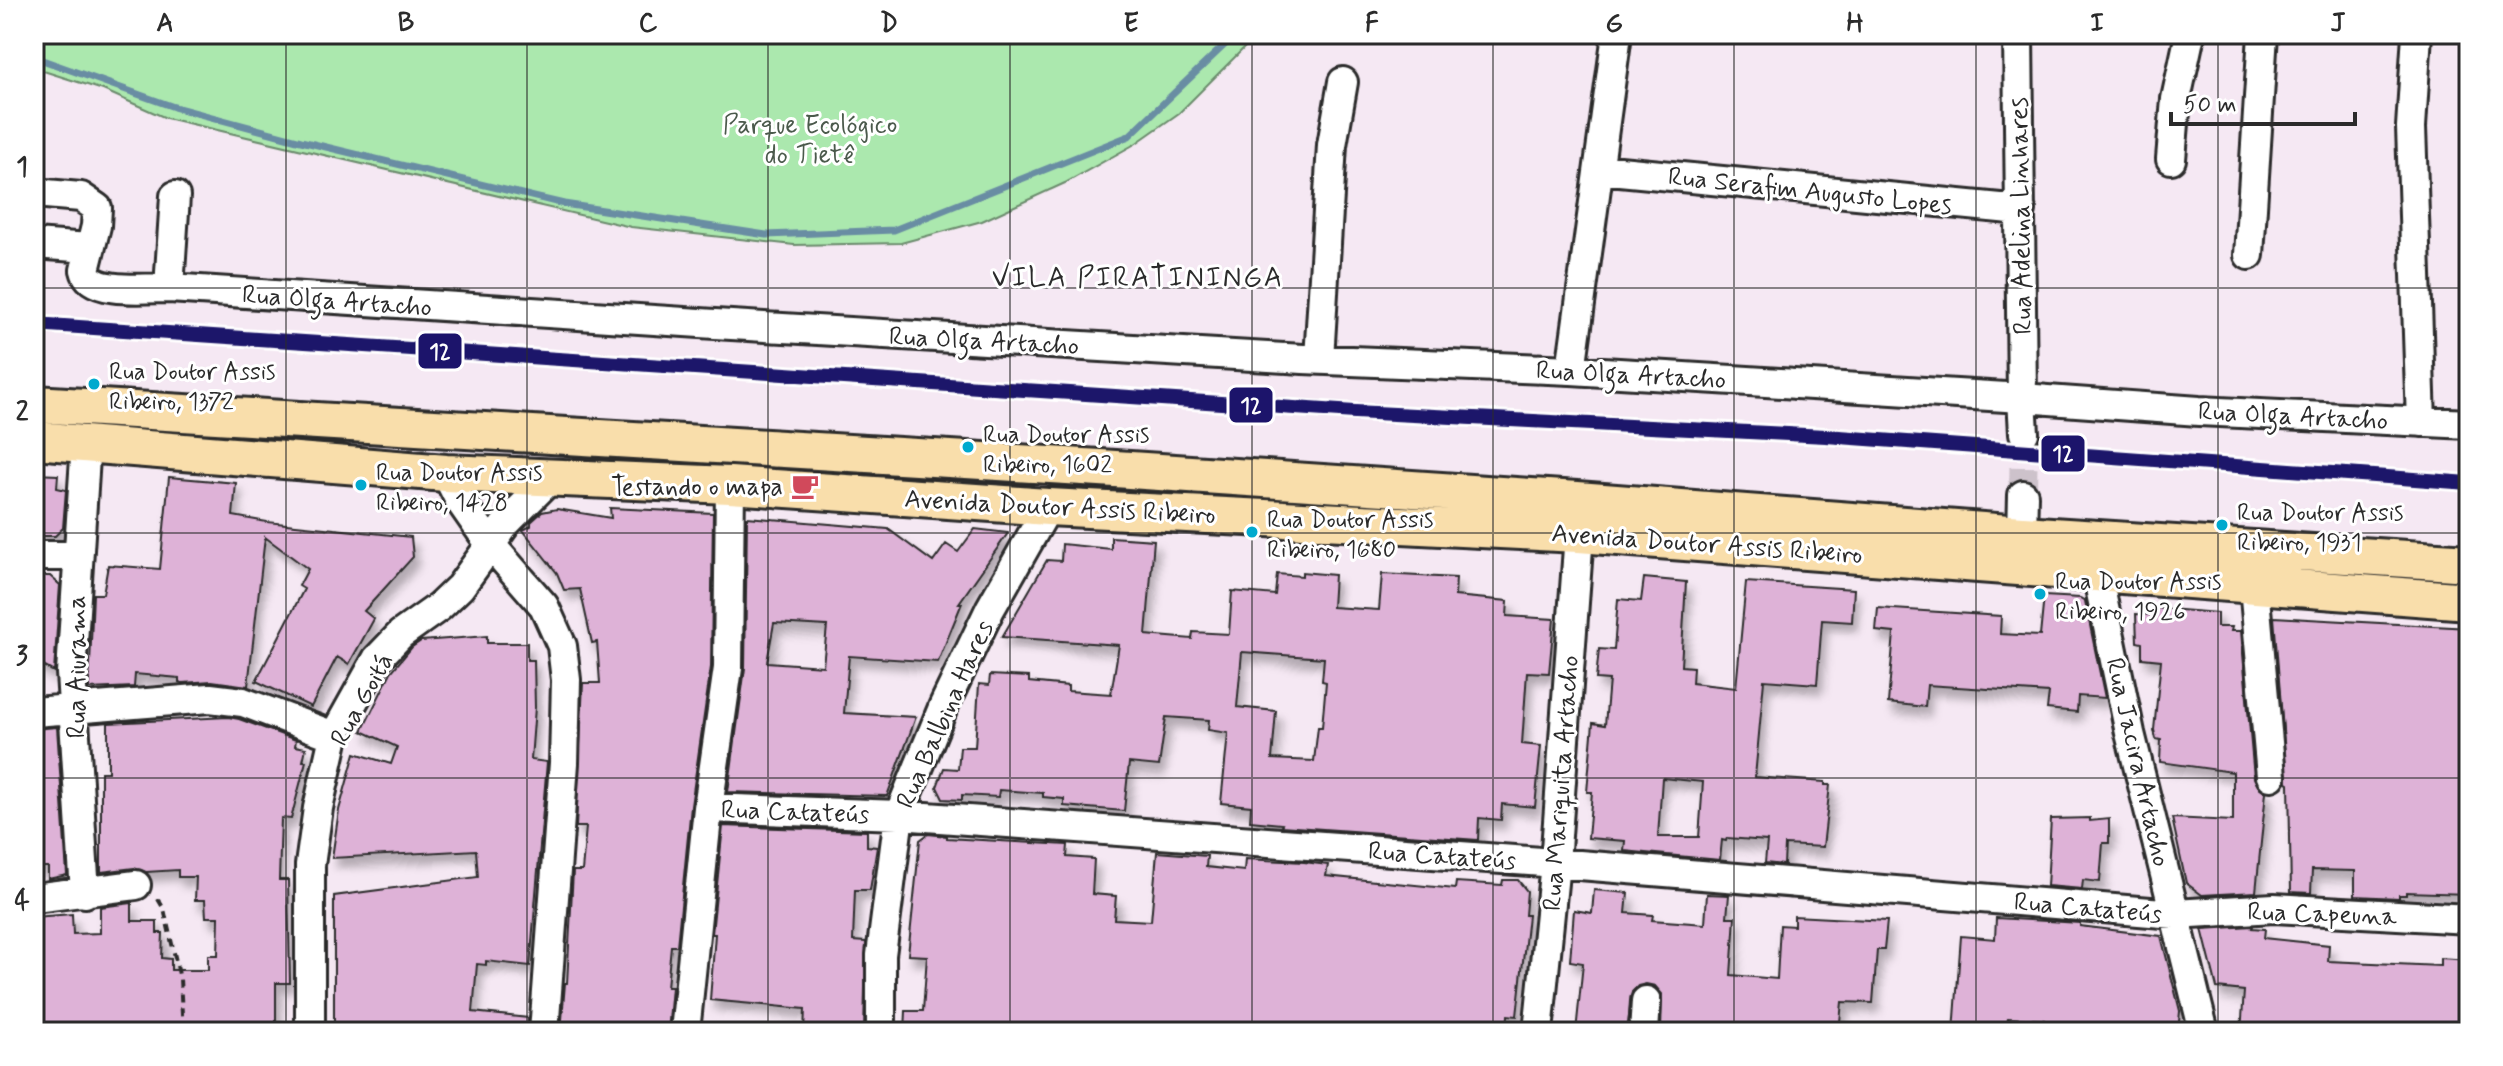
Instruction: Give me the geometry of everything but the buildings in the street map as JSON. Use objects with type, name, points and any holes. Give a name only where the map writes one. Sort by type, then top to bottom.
[{"type":"main road","name":"Avenida Doutor Assis Ribeiro","points":[[34,404],[1100,468],[2022,534],[2093,554],[2254,586],[2469,601]]},
{"type":"main road","name":"Avenida Doutor Assis Ribeiro","points":[[34,440],[446,473],[730,485],[1048,507],[1579,534],[2093,554],[2469,563]]},
{"type":"main road","points":[[1048,507],[1082,478],[1100,468]]},
{"type":"street","points":[[1571,370],[1617,34]]},
{"type":"street","name":"Rua Adelina Linhares","points":[[2018,34],[2022,398]]},
{"type":"street","points":[[2171,159],[2176,99],[2190,34]]},
{"type":"street","points":[[2249,255],[2263,34]]},
{"type":"street","points":[[2417,34],[2411,127],[2421,422]]},
{"type":"street","points":[[1319,359],[1332,145],[1343,82]]},
{"type":"street","name":"Rua Serafim Augusto Lopes","points":[[1599,169],[2021,210]]},
{"type":"street","name":"Rua Olga Artacho","points":[[34,193],[81,197],[97,208],[86,277],[98,286],[2469,424]]},
{"type":"street","points":[[169,288],[175,196]]},
{"type":"street","points":[[34,244],[89,248]]},
{"type":"street","points":[[2022,398],[2024,433]]},
{"type":"street","name":"Rua Aiurama","points":[[85,893],[71,673],[86,442]]},
{"type":"street","points":[[446,473],[460,501],[490,544],[544,606],[562,646],[565,669],[564,763],[544,1032]]},
{"type":"street","name":"Rua Goitá","points":[[310,1032],[310,865],[318,808],[334,736],[377,659],[401,634],[439,607],[460,587],[490,544],[552,477]]},
{"type":"street","points":[[685,1032],[708,808],[728,668],[730,485]]},
{"type":"street","points":[[2022,534],[2023,495]]},
{"type":"street","name":"Rua Balbina Hares","points":[[881,1032],[881,955],[899,815],[944,705],[990,609],[1048,507]]},
{"type":"street","name":"Rua Mariquita Artacho","points":[[1538,1032],[1555,863],[1579,534]]},
{"type":"street","name":"Rua Jacira Artacho","points":[[2093,554],[2130,733],[2204,1032]]},
{"type":"street","points":[[34,556],[77,556]]},
{"type":"street","points":[[2254,586],[2271,776]]},
{"type":"street","points":[[34,712],[210,698],[243,702],[334,736]]},
{"type":"street","name":"Rua Catateús","points":[[708,808],[899,815],[1555,863],[2175,914]]},
{"type":"street","points":[[34,898],[136,885]]},
{"type":"street","name":"Rua Capeuna","points":[[2175,914],[2274,908],[2469,919]]},
{"type":"street","points":[[1644,1032],[1646,1001]]},
{"type":"path","points":[[136,885],[154,894],[164,909],[180,979],[183,1032]]},
{"type":"green space","name":"Parque Ecológico do Tietê","points":[[34,34],[1258,34],[1179,113],[1135,144],[1065,183],[982,221],[901,243],[794,245],[631,227],[166,118],[103,90],[34,68]]},
{"type":"waterway","points":[[34,57],[174,107],[301,141],[564,204],[766,235],[894,230],[1129,136],[1236,34]]},
{"type":"tunnel","points":[[2023,495],[2024,433]]},
{"type":"transit line","name":"12","points":[[34,324],[1355,412],[1826,436],[2469,483]]},
{"type":"place","name":"Rua Doutor Assis Ribeiro, 1372","points":[[94,384]]},
{"type":"place","name":"Rua Doutor Assis Ribeiro, 1602","points":[[968,447]]},
{"type":"place","name":"Rua Doutor Assis Ribeiro, 1428","points":[[361,485]]},
{"type":"place","name":"Testando o mapa","points":[[805,486]]},
{"type":"place","name":"Rua Doutor Assis Ribeiro, 1931","points":[[2222,525]]},
{"type":"place","name":"Rua Doutor Assis Ribeiro, 1680","points":[[1252,532]]},
{"type":"place","name":"Rua Doutor Assis Ribeiro, 1926","points":[[2040,594]]},
{"type":"district","name":"VILA PIRATININGA","points":[[1138,276]]}]
